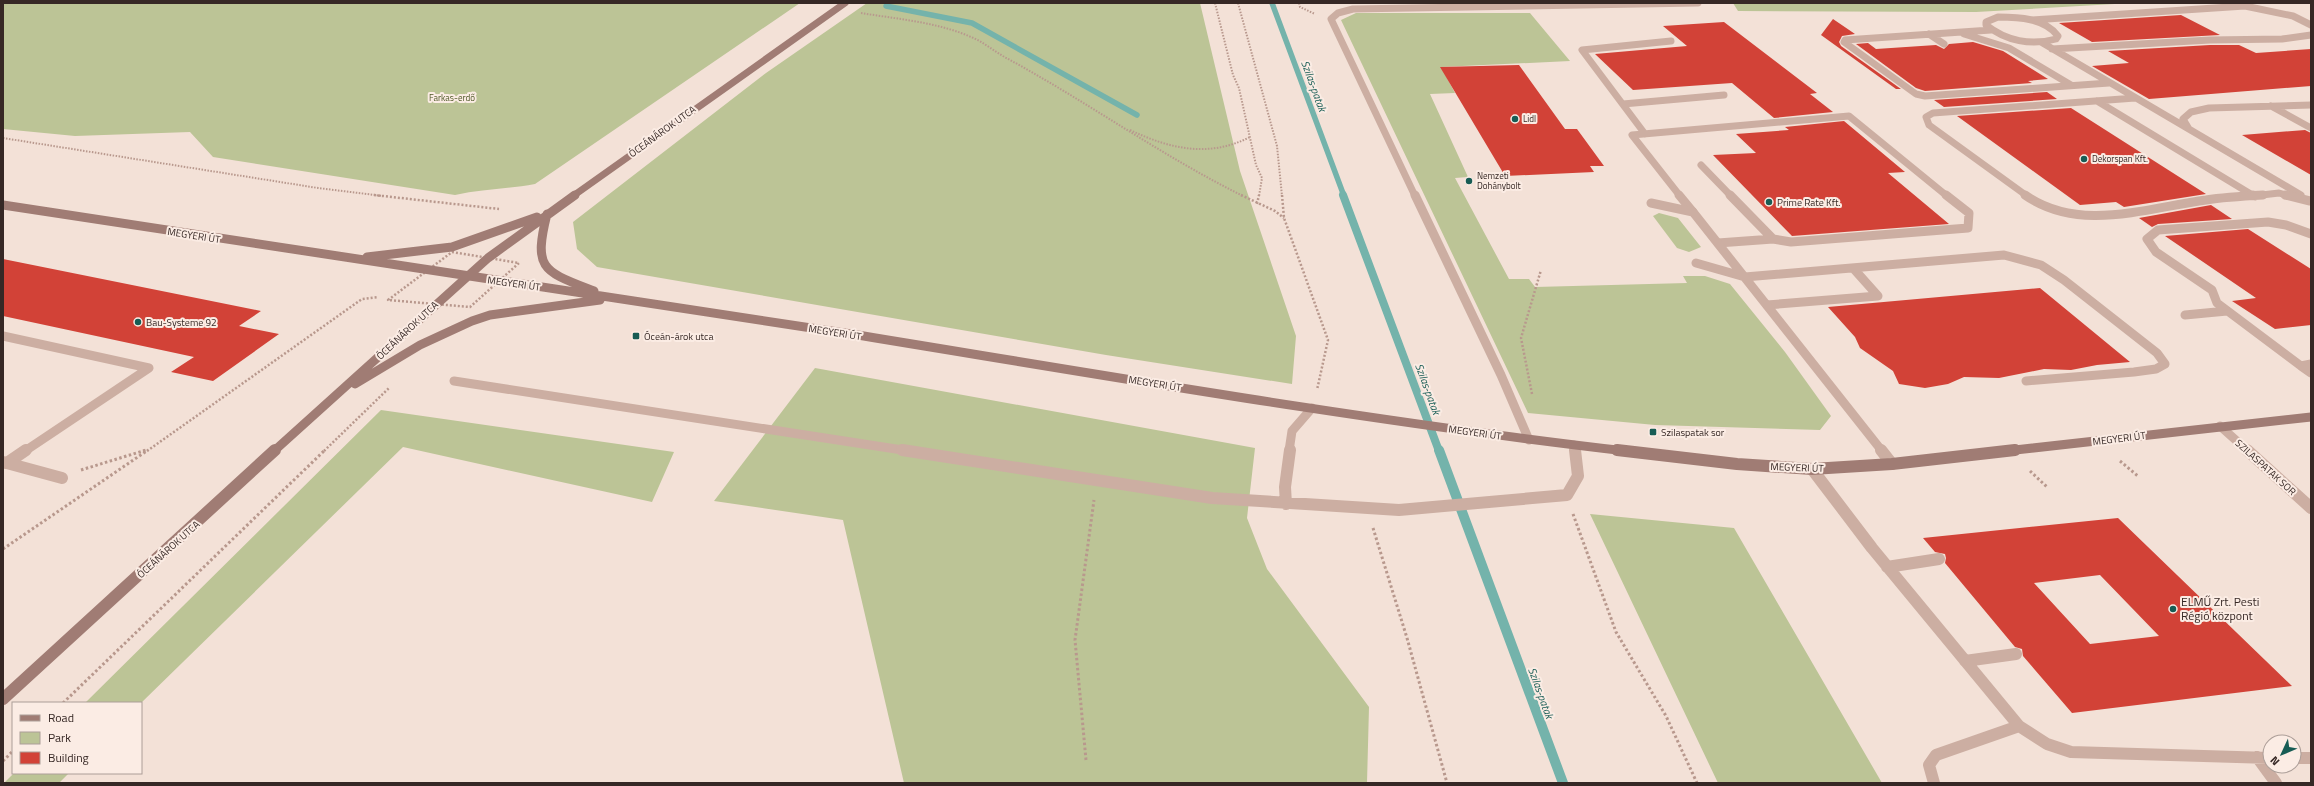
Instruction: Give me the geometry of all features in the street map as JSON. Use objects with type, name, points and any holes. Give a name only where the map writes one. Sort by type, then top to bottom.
[{"type":"main road","name":"ÓCEÁNÁROK UTCA","points":[[3,699],[467,276],[547,214],[845,3]]},
{"type":"main road","name":"MEGYERI ÚT","points":[[3,205],[743,317],[1312,408],[1529,440],[1737,464],[1812,469],[1892,464],[2220,426],[2311,417]]},
{"type":"main road","points":[[330,255],[367,257],[441,248],[468,242],[547,214]]},
{"type":"main road","points":[[547,214],[541,240],[541,256],[547,267],[566,280],[612,298]]},
{"type":"main road","points":[[337,394],[450,328],[490,315],[612,298]]},
{"type":"street","points":[[1529,440],[1501,375],[1331,19],[1338,12],[1354,9],[1698,3]]},
{"type":"street","points":[[2031,20],[2245,6],[2267,9],[2293,16],[2311,25]]},
{"type":"street","points":[[2008,16],[2031,20],[2051,27],[2058,36],[2056,39],[2041,42],[2013,39],[1991,30],[1986,25],[1986,22],[1990,19],[2008,16]]},
{"type":"street","points":[[1991,30],[1845,40],[1844,42],[1916,94],[1925,96],[2109,83]]},
{"type":"street","points":[[1958,32],[2009,48],[2071,85]]},
{"type":"street","points":[[1929,34],[1944,44]]},
{"type":"street","points":[[2051,49],[2233,39],[2269,40],[2300,38],[2311,35]]},
{"type":"street","points":[[1645,134],[1582,50],[1671,41]]},
{"type":"street","points":[[2041,42],[2311,201]]},
{"type":"street","points":[[1623,104],[1724,95]]},
{"type":"street","points":[[2135,98],[1933,113],[1926,118],[1929,124],[2037,203],[2062,212],[2107,217],[2206,200],[2279,193],[2311,201]]},
{"type":"street","points":[[2097,101],[2255,196]]},
{"type":"street","points":[[2189,129],[2184,119],[2191,112],[2209,108],[2311,105]]},
{"type":"street","points":[[2271,106],[2311,128]]},
{"type":"street","points":[[1718,243],[1773,239],[1791,242],[1968,228],[1970,213],[1849,116],[1632,135],[1892,464]]},
{"type":"street","points":[[1701,165],[1773,239]]},
{"type":"street","points":[[1651,203],[1693,212]]},
{"type":"street","points":[[2311,234],[2286,225],[2268,222],[2158,230],[2147,239],[2156,252],[2212,290],[2217,303],[2306,365],[2311,373]]},
{"type":"street","points":[[1696,263],[1744,277],[1986,255],[2004,255],[2022,258],[2041,265],[2064,280],[2157,353],[2165,364],[2156,369],[2134,372],[2026,381]]},
{"type":"street","points":[[1767,305],[1878,296],[1853,268]]},
{"type":"street","points":[[2185,315],[2227,311]]},
{"type":"street","points":[[3,336],[149,368],[5,463]]},
{"type":"street","points":[[454,381],[1097,481],[1212,498],[1286,504],[1399,510],[1507,499],[1567,495],[1578,476],[1574,445]]},
{"type":"street","points":[[1286,504],[1285,487],[1292,431],[1312,408]]},
{"type":"street","name":"SZILASPATAK SOR","points":[[2220,426],[2311,508]]},
{"type":"street","points":[[5,463],[62,478]]},
{"type":"street","points":[[1812,469],[1841,510],[2019,726],[2046,744],[2071,752],[2262,758]]},
{"type":"street","points":[[1887,567],[1939,560]]},
{"type":"street","points":[[1965,661],[2016,654]]},
{"type":"street","points":[[1934,783],[1929,765],[1936,755],[2019,726]]},
{"type":"street","points":[[2271,774],[2276,783]]},
{"type":"path","points":[[1214,3],[1233,75],[1239,88],[1256,165],[1262,178],[1257,204]]},
{"type":"path","points":[[1238,3],[1277,146],[1284,218],[1328,340],[1312,408]]},
{"type":"path","points":[[835,9],[913,21],[947,28],[972,37],[1127,129],[1284,218]]},
{"type":"path","points":[[1127,129],[1164,144],[1188,148],[1227,147],[1238,144],[1250,137]]},
{"type":"path","points":[[3,138],[318,188],[507,209]]},
{"type":"path","points":[[1533,398],[1521,338],[1541,270]]},
{"type":"path","points":[[3,549],[151,448],[362,299],[378,297]]},
{"type":"path","points":[[64,702],[393,384]]},
{"type":"path","points":[[62,478],[151,448]]},
{"type":"path","points":[[2120,461],[2139,477]]},
{"type":"path","points":[[2030,472],[2047,487]]},
{"type":"path","points":[[1086,760],[1075,640],[1097,481]]},
{"type":"path","points":[[1369,508],[1371,523],[1407,638],[1447,783]]},
{"type":"path","points":[[1574,518],[1616,632],[1666,716],[1697,783]]},
{"type":"path","points":[[3,761],[12,752]]},
{"type":"green space","name":"Farkas-erdő","points":[[3,3],[800,3],[535,184],[475,191],[455,195],[213,157],[190,132],[75,136],[3,129]]},
{"type":"green space","points":[[867,3],[1200,3],[1240,171],[1296,336],[1292,384],[1106,355],[597,267],[577,249],[573,222],[766,73]]},
{"type":"green space","points":[[1733,3],[2132,3],[1976,12],[1738,11]]},
{"type":"green space","points":[[1356,13],[1530,13],[1570,61],[1441,67],[1455,93],[1430,94],[1468,177],[1455,178],[1509,279],[1529,279],[1535,287],[1687,283],[1683,276],[1705,276],[1730,284],[1785,352],[1831,416],[1820,430],[1655,425],[1528,413],[1341,20]]},
{"type":"green space","points":[[1659,213],[1678,218],[1701,247],[1689,252],[1677,248],[1653,216]]},
{"type":"green space","points":[[815,368],[1255,448],[1247,518],[1267,569],[1369,707],[1367,783],[904,783],[843,520],[714,501]]},
{"type":"green space","points":[[381,410],[674,452],[652,502],[403,447],[142,702],[86,702]]},
{"type":"green space","points":[[1590,514],[1734,528],[1882,783],[1718,783]]},
{"type":"green space","points":[[13,774],[68,774],[59,783],[4,783]]},
{"type":"building","points":[[2181,15],[2220,35],[2092,42],[2059,23]]},
{"type":"building","points":[[1833,19],[1855,34],[1842,36],[1839,42],[1841,46],[1901,89],[1896,89],[1821,35]]},
{"type":"building","points":[[1724,22],[1817,93],[1810,94],[1833,112],[1774,118],[1732,83],[1633,90],[1595,54],[1687,46],[1663,26]]},
{"type":"building","points":[[1973,42],[2003,51],[2048,79],[2028,81],[2032,83],[1925,91],[1916,88],[1856,44],[1868,43],[1876,49],[1936,45],[1944,49],[1949,44]]},
{"type":"building","points":[[2210,45],[2239,45],[2256,53],[2311,49],[2311,86],[2149,99],[2092,66],[2129,63],[2108,51]]},
{"type":"building","name":"Lidl","points":[[1519,65],[1565,129],[1577,129],[1604,166],[1590,166],[1594,172],[1505,176],[1440,67]]},
{"type":"building","points":[[2047,92],[2057,99],[1944,107],[1934,100]]},
{"type":"building","name":"Dekorspan Kft.","points":[[2071,108],[2206,194],[2124,207],[2116,202],[2080,205],[1957,116]]},
{"type":"building","points":[[1844,121],[1905,172],[1888,173],[1949,224],[1792,236],[1713,155],[1756,153],[1736,134],[1789,130],[1785,127]]},
{"type":"building","points":[[2305,130],[2311,133],[2311,175],[2242,135]]},
{"type":"building","points":[[2211,205],[2232,219],[2158,224],[2152,227],[2139,218]]},
{"type":"building","points":[[2248,229],[2311,269],[2311,325],[2275,329],[2232,301],[2256,298],[2165,236]]},
{"type":"building","name":"Bau-Systeme 92","points":[[3,259],[261,311],[239,326],[279,334],[213,381],[171,372],[194,357],[3,316]]},
{"type":"building","points":[[2040,288],[2130,362],[2097,365],[2071,370],[2044,369],[1999,378],[1964,377],[1948,384],[1925,388],[1899,384],[1893,371],[1860,348],[1855,337],[1828,307]]},
{"type":"building","name":"ELMŰ Zrt. Pesti Régió központ","points":[[2118,518],[2292,686],[2072,713],[2023,656],[2022,649],[2015,647],[1945,563],[1945,554],[1935,552],[1923,538]],"holes":[[[2100,575],[2159,636],[2090,644],[2034,583]]]},
{"type":"waterway","name":"Szilas-patak","points":[[1272,3],[1344,196]]},
{"type":"waterway","points":[[886,6],[972,23],[1137,115]]},
{"type":"waterway","name":"Szilas-patak","points":[[1343,195],[1439,451]]},
{"type":"waterway","name":"Szilas-patak","points":[[1439,450],[1563,783]]},
{"type":"place","name":"Lidl","points":[[1515,119]]},
{"type":"place","name":"Dekorspan Kft.","points":[[2084,159]]},
{"type":"place","name":"Nemzeti Dohánybolt","points":[[1469,181]]},
{"type":"place","name":"Prime Rate Kft.","points":[[1769,202]]},
{"type":"place","name":"Bau-Systeme 92","points":[[138,322]]},
{"type":"place","name":"Óceán-árok utca","points":[[636,336]]},
{"type":"place","name":"Szilaspatak sor","points":[[1653,432]]},
{"type":"place","name":"ELMŰ Zrt. Pesti Régió központ","points":[[2173,609]]}]
